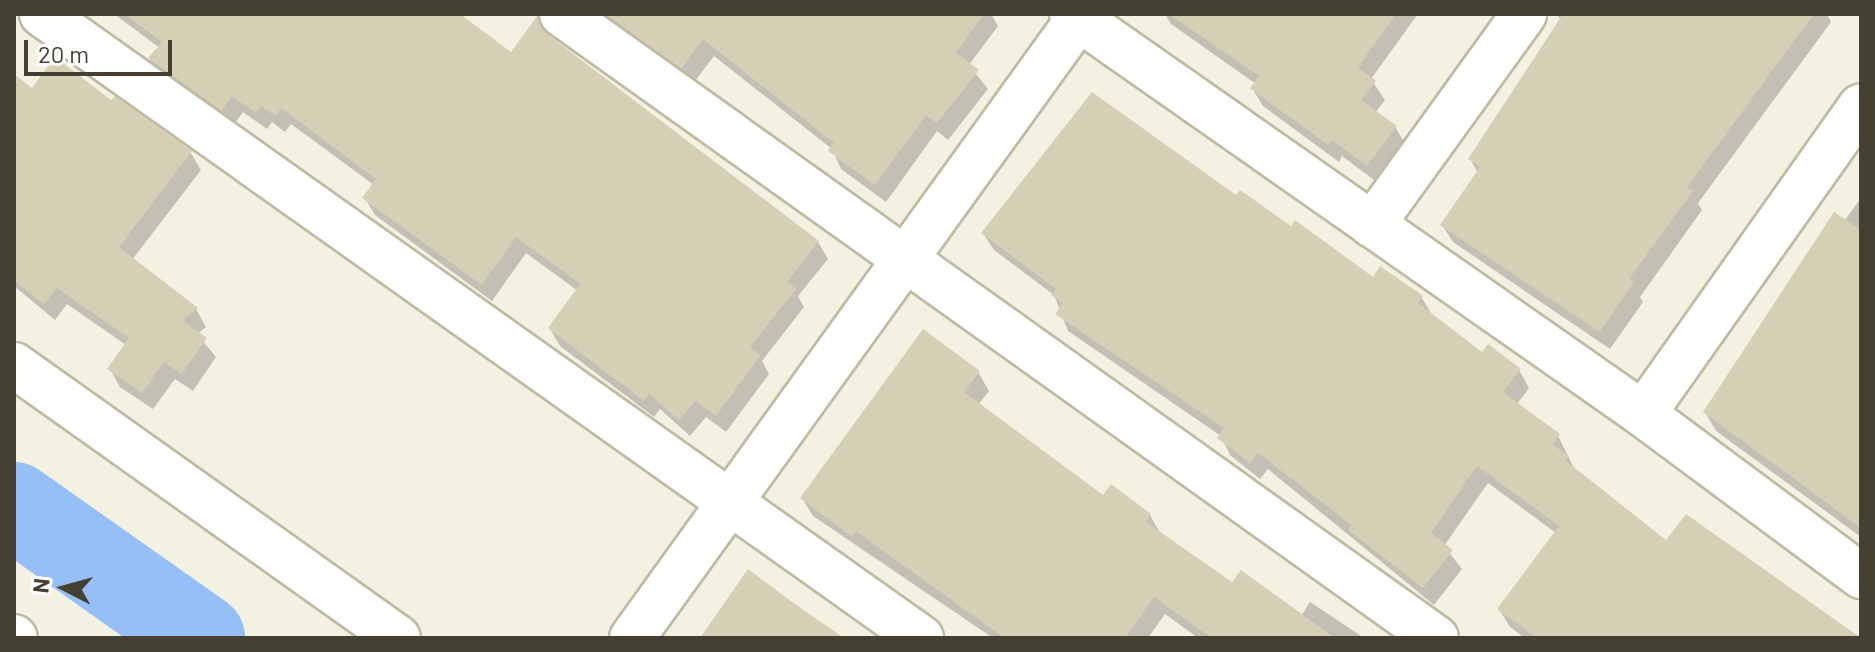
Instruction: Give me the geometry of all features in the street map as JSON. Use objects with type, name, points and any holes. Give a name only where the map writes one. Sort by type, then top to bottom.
[{"type":"street","points":[[42,14],[921,638]]},
{"type":"street","points":[[562,14],[905,255],[1436,638]]},
{"type":"street","points":[[1372,225],[1524,14]]},
{"type":"street","points":[[632,638],[1077,16],[1643,414],[1861,576]]},
{"type":"street","points":[[1643,414],[1861,106]]},
{"type":"street","points":[[14,365],[398,638]]},
{"type":"building","points":[[125,14],[460,14],[511,52],[538,15],[547,34],[819,241],[787,282],[796,289],[750,347],[761,355],[716,416],[696,401],[679,420],[649,394],[644,401],[548,328],[580,284],[516,237],[482,285],[362,198],[376,179],[281,108],[275,116],[261,106],[256,113],[232,96],[222,111],[148,58],[162,42]]},
{"type":"building","points":[[605,14],[984,14],[956,53],[979,70],[937,123],[926,115],[875,185],[828,151],[834,143],[703,39],[681,69]]},
{"type":"building","points":[[1169,14],[1396,14],[1358,67],[1376,81],[1361,100],[1397,126],[1367,166],[1332,140],[1328,145],[1250,88],[1259,76]]},
{"type":"building","points":[[1563,14],[1814,14],[1687,187],[1693,191],[1629,279],[1634,282],[1600,332],[1440,225],[1480,167],[1468,159]]},
{"type":"building","points":[[55,57],[111,100],[115,96],[192,151],[119,247],[198,308],[182,320],[207,338],[182,374],[164,362],[142,393],[107,369],[129,338],[57,288],[44,304],[14,281],[14,74],[32,88]]},
{"type":"building","points":[[1092,92],[1236,195],[1240,190],[1291,226],[1295,220],[1373,277],[1380,266],[1423,296],[1418,303],[1482,352],[1488,344],[1521,369],[1503,392],[1560,434],[1553,445],[1569,456],[1566,461],[1666,540],[1686,514],[1861,638],[1537,638],[1497,609],[1559,526],[1477,466],[1431,533],[1453,550],[1423,588],[1348,530],[1352,525],[1258,453],[1250,463],[1217,438],[1224,428],[1055,314],[1063,303],[1051,295],[1056,289],[981,233]]},
{"type":"building","points":[[1834,212],[1861,230],[1861,528],[1703,412]]},
{"type":"building","points":[[923,329],[980,371],[964,392],[1103,495],[1111,484],[1151,514],[1146,522],[1232,582],[1241,570],[1335,638],[1212,638],[1154,597],[1125,638],[1004,638],[856,531],[852,537],[800,498]]},
{"type":"building","points":[[748,569],[792,602],[844,638],[700,638]]},
{"type":"waterway","points":[[14,506],[201,638]]}]
